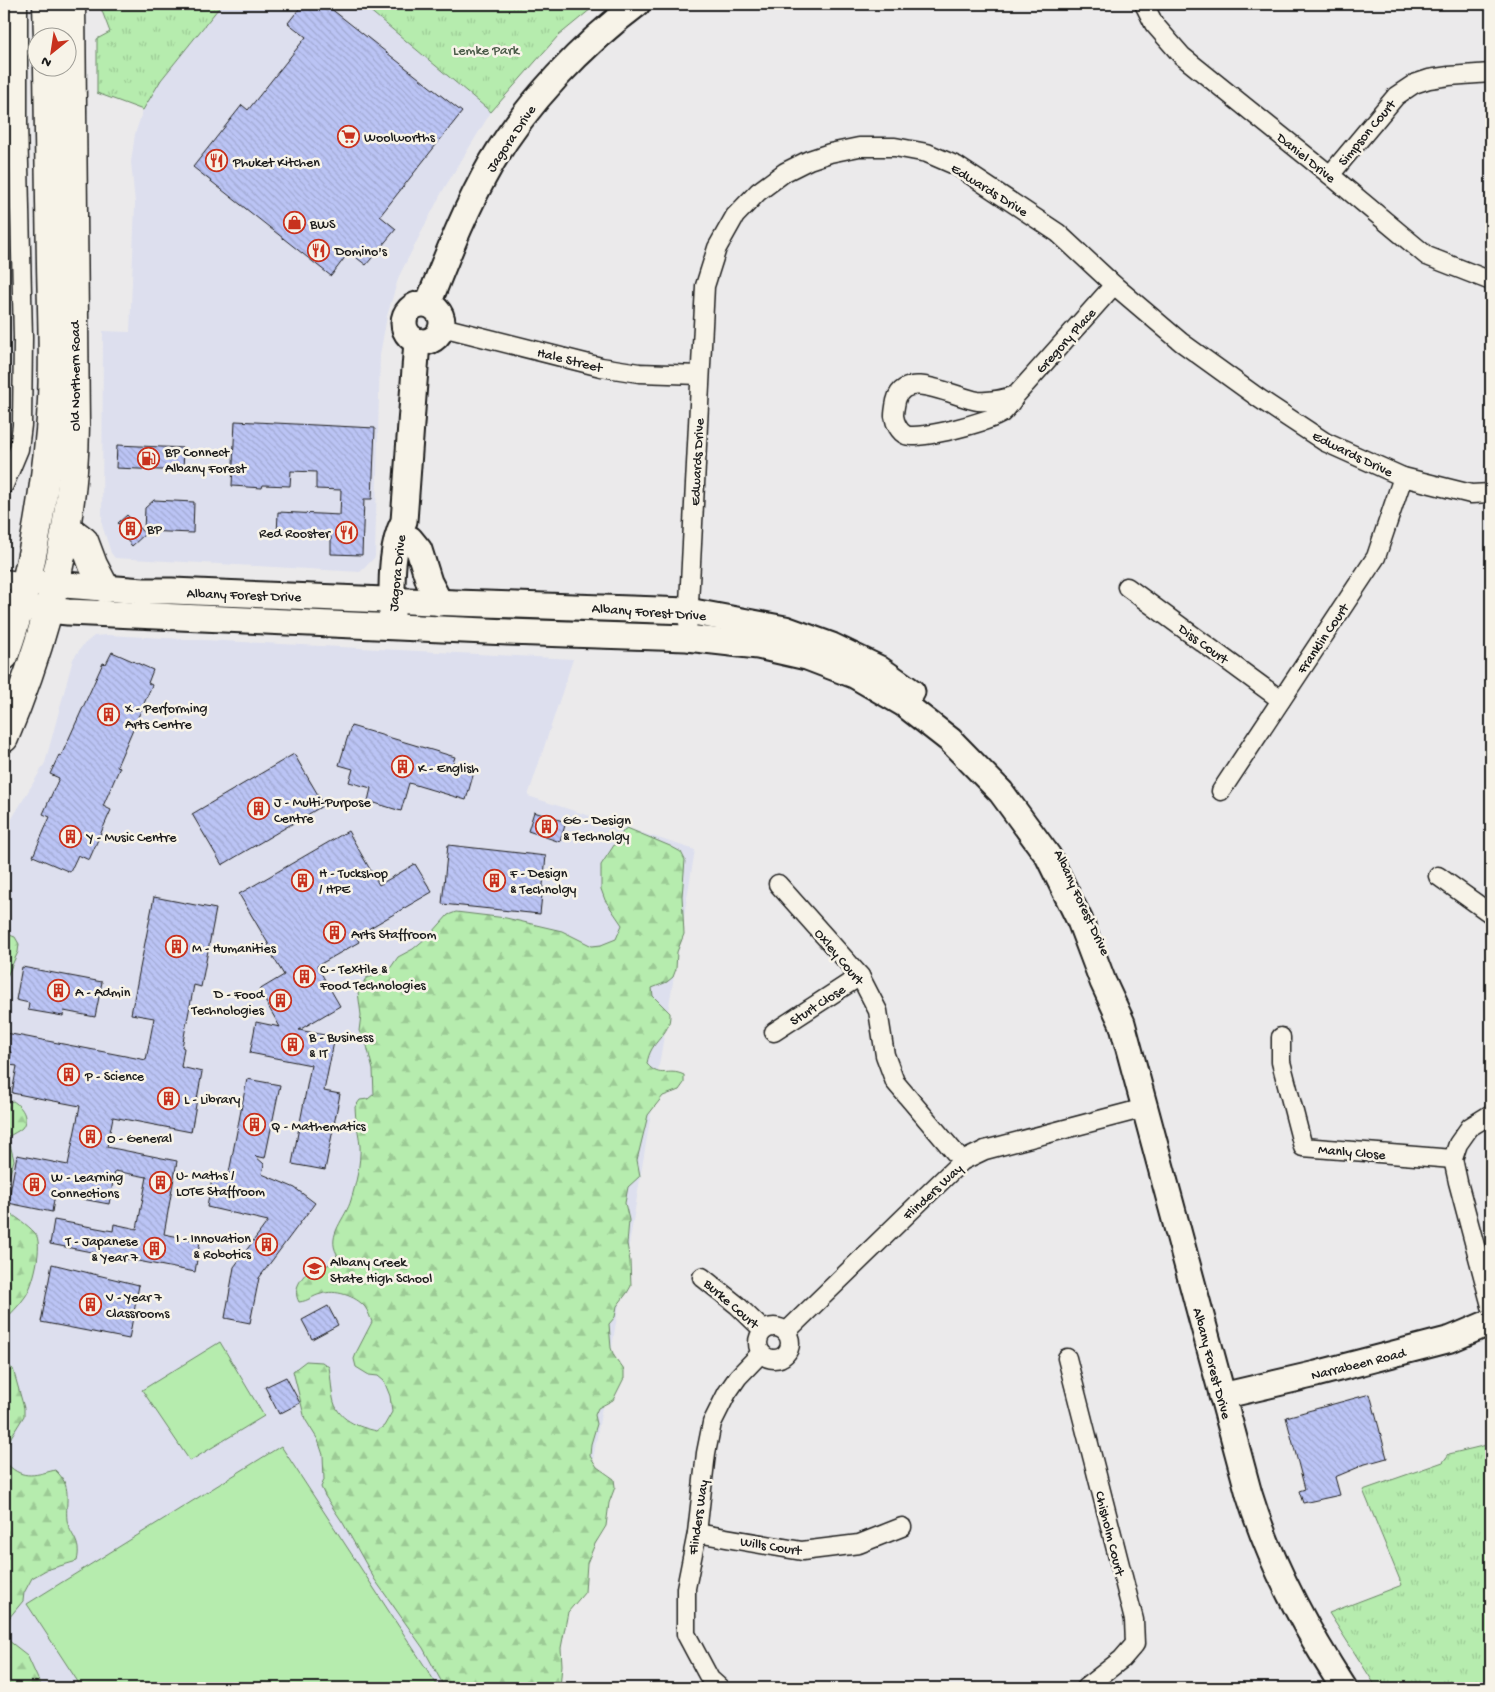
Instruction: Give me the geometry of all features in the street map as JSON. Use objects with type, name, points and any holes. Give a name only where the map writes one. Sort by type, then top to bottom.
[{"type":"highway","points":[[48,4],[48,28]]},
{"type":"highway","name":"Old Northern Road","points":[[4,738],[33,660],[48,611],[67,528],[74,454],[71,4]]},
{"type":"highway","name":"Old Northern Road","points":[[4,656],[13,593],[42,501],[50,430],[53,357],[48,78]]},
{"type":"highway","points":[[67,528],[84,541],[93,566],[106,588]]},
{"type":"street","points":[[4,485],[19,449],[22,425],[23,338],[18,122],[18,4]]},
{"type":"street","name":"Jagora Drive","points":[[428,304],[449,249],[492,162],[532,103],[611,24],[637,4]]},
{"type":"street","name":"Daniel Drive","points":[[1144,4],[1154,24],[1182,56],[1427,256],[1491,281]]},
{"type":"street","name":"Simpson Court","points":[[1330,175],[1396,96],[1414,84],[1448,76],[1491,73]]},
{"type":"street","name":"Edwards Drive","points":[[687,638],[705,286],[717,248],[735,216],[758,192],[785,172],[809,160],[859,147],[894,147],[927,153],[957,166],[1058,233],[1114,285],[1181,342],[1260,399],[1325,442],[1403,477],[1471,494],[1491,493]]},
{"type":"street","name":"Gregory Place","points":[[1016,395],[995,401],[976,401],[931,387],[912,385],[901,390],[897,398],[894,415],[897,427],[906,435],[918,437],[988,421],[1003,413],[1016,395],[1114,285]]},
{"type":"street","points":[[415,304],[428,304],[438,310],[442,327],[433,340],[426,342],[417,341],[406,334],[403,324],[404,315],[415,304]]},
{"type":"street","name":"Hale Street","points":[[442,327],[601,367],[640,373],[700,375]]},
{"type":"street","name":"Jagora Drive","points":[[399,626],[400,600],[394,560],[398,532],[407,530],[417,341]]},
{"type":"street","name":"Franklin Court","points":[[1222,790],[1376,557],[1403,477]]},
{"type":"street","points":[[407,530],[419,550],[429,582],[440,602]]},
{"type":"street","name":"Albany Forest Drive","points":[[13,593],[54,585],[688,611],[785,628],[832,646],[878,668],[942,714],[979,747],[1040,819],[1068,865],[1095,921],[1118,980],[1122,1023],[1258,1524],[1294,1602],[1329,1666],[1344,1688]]},
{"type":"street","name":"Diss Court","points":[[1127,587],[1281,700]]},
{"type":"street","name":"Albany Forest Drive","points":[[13,593],[48,611],[508,632],[687,638],[758,646],[807,656],[854,675],[904,704],[950,740],[1001,792],[1048,856],[1080,921],[1102,982],[1122,1023]]},
{"type":"street","points":[[1438,876],[1491,914]]},
{"type":"street","name":"Oxley Court","points":[[778,884],[860,976],[878,1011],[885,1055],[895,1082],[962,1161]]},
{"type":"street","name":"Sturt Close","points":[[774,1032],[860,976]]},
{"type":"street","name":"Manly Close","points":[[1280,1037],[1281,1062],[1303,1146],[1454,1159]]},
{"type":"street","name":"Flinders Way","points":[[786,1332],[962,1161],[985,1150],[1145,1108]]},
{"type":"street","points":[[1491,1114],[1470,1127],[1458,1144],[1454,1159],[1458,1182],[1491,1306]]},
{"type":"street","name":"Burke Court","points":[[702,1276],[763,1330]]},
{"type":"street","name":"Narrabeen Road","points":[[1222,1396],[1451,1339],[1491,1322]]},
{"type":"street","points":[[773,1326],[779,1327],[786,1332],[789,1337],[790,1346],[784,1356],[772,1359],[762,1353],[757,1343],[758,1337],[763,1330],[773,1326]]},
{"type":"street","name":"Flinders Way","points":[[720,1688],[710,1679],[686,1634],[686,1588],[697,1533],[706,1453],[712,1423],[727,1393],[738,1377],[762,1353]]},
{"type":"street","name":"Chisholm Court","points":[[1067,1358],[1134,1620],[1136,1644],[1122,1659],[1084,1688]]},
{"type":"street","name":"Wills Court","points":[[697,1533],[802,1551],[859,1544],[902,1527]]},
{"type":"shaded area","points":[[222,4],[362,4],[491,112],[442,192],[399,276],[387,316],[380,355],[375,557],[360,572],[115,558],[111,553],[102,525],[103,331],[130,332],[135,203],[131,162],[135,134],[143,110],[161,80]]},
{"type":"shaded area","name":"Albany Creek State High School","points":[[107,635],[573,659],[528,796],[695,850],[555,1688],[4,1688],[4,832],[45,763],[73,659],[83,645],[94,636]]},
{"type":"green space","points":[[102,4],[222,4],[161,80],[143,110],[97,93],[97,39],[110,32],[102,11]]},
{"type":"green space","name":"Lemke Park","points":[[362,4],[597,4],[558,36],[491,112]]},
{"type":"green space","points":[[627,828],[681,852],[685,860],[682,896],[684,934],[677,952],[676,969],[673,977],[667,982],[652,988],[653,996],[670,1013],[669,1021],[664,1033],[652,1049],[647,1064],[656,1071],[684,1075],[684,1083],[679,1090],[663,1096],[648,1115],[637,1160],[640,1176],[628,1187],[625,1203],[629,1220],[627,1244],[631,1286],[617,1306],[615,1317],[609,1324],[611,1348],[624,1370],[624,1378],[613,1400],[598,1408],[595,1415],[597,1424],[591,1444],[590,1456],[597,1467],[614,1479],[615,1487],[609,1503],[606,1526],[595,1544],[587,1563],[585,1592],[568,1612],[561,1648],[560,1688],[445,1688],[423,1648],[375,1580],[343,1523],[325,1496],[321,1487],[324,1480],[323,1455],[318,1440],[305,1419],[293,1371],[306,1361],[322,1362],[329,1367],[335,1406],[344,1417],[356,1425],[377,1431],[384,1426],[392,1412],[390,1396],[384,1381],[378,1376],[369,1375],[356,1367],[354,1359],[372,1322],[365,1307],[351,1297],[333,1292],[299,1302],[297,1297],[297,1288],[311,1268],[335,1262],[337,1254],[334,1247],[335,1233],[349,1207],[359,1166],[360,1146],[355,1107],[360,1100],[368,1099],[374,1094],[373,1070],[367,1046],[359,1031],[361,1015],[358,992],[366,978],[389,970],[398,957],[413,949],[432,933],[448,915],[456,912],[506,918],[562,931],[592,946],[601,945],[616,939],[622,925],[605,900],[601,889],[601,865]]},
{"type":"green space","points":[[7,934],[15,937],[19,944],[18,952],[4,983],[4,936]]},
{"type":"green space","points":[[13,1101],[24,1112],[25,1120],[22,1128],[8,1137],[14,1160],[4,1194],[4,1103]]},
{"type":"green space","points":[[4,1209],[35,1233],[38,1255],[28,1292],[4,1321]]},
{"type":"green space","points":[[220,1342],[264,1416],[190,1461],[142,1390]]},
{"type":"green space","points":[[4,1365],[13,1369],[24,1408],[24,1416],[11,1437],[5,1452],[4,1461]]},
{"type":"green space","points":[[1491,1444],[1491,1688],[1377,1688],[1329,1613],[1402,1585],[1363,1490],[1443,1462],[1449,1454]]},
{"type":"green space","points":[[281,1446],[439,1688],[82,1688],[27,1604]]},
{"type":"green space","points":[[4,1461],[22,1474],[34,1475],[55,1470],[61,1476],[67,1494],[68,1526],[77,1543],[78,1554],[77,1561],[46,1570],[32,1578],[24,1593],[23,1601],[4,1624]]},
{"type":"green space","points":[[4,1637],[27,1655],[42,1688],[4,1688]]},
{"type":"building","points":[[303,4],[325,4],[462,112],[380,216],[396,229],[366,265],[349,252],[331,276],[193,167],[242,105],[248,110],[306,37],[288,23]]},
{"type":"building","points":[[235,421],[375,428],[372,499],[364,499],[362,555],[331,554],[331,537],[277,535],[278,512],[340,515],[341,490],[316,489],[316,472],[291,471],[290,486],[263,485],[262,488],[232,486]]},
{"type":"building","points":[[117,445],[184,448],[183,471],[116,468]]},
{"type":"building","points":[[154,500],[194,502],[193,533],[144,531],[145,508]]},
{"type":"building","name":"BP","points":[[127,515],[145,534],[132,546],[124,537],[127,534],[118,523]]},
{"type":"building","name":"X - Performing Arts Centre","points":[[112,652],[153,670],[148,683],[152,685],[117,766],[120,767],[103,806],[111,810],[89,860],[78,855],[70,872],[33,856],[50,817],[43,814],[59,778],[50,774],[59,755],[61,756],[103,663],[106,664]]},
{"type":"building","name":"K - English","points":[[351,726],[455,757],[452,766],[474,772],[466,800],[409,783],[401,811],[368,801],[371,788],[349,782],[353,769],[339,765]]},
{"type":"building","name":"J - Multi-Purpose Centre","points":[[294,754],[324,805],[222,865],[192,814]]},
{"type":"building","name":"GG - Design & Technolgy","points":[[534,812],[566,822],[560,842],[528,831]]},
{"type":"building","points":[[348,831],[379,885],[415,864],[432,892],[356,936],[359,942],[317,966],[340,1006],[299,1030],[335,1037],[324,1091],[340,1094],[325,1170],[292,1164],[311,1065],[250,1053],[256,1022],[280,1027],[259,990],[284,975],[239,894]]},
{"type":"building","name":"F - Design & Technolgy","points":[[448,845],[546,856],[540,914],[442,904]]},
{"type":"building","points":[[154,897],[216,909],[201,987],[194,985],[182,1047],[184,1048],[181,1067],[202,1072],[191,1132],[113,1117],[107,1147],[177,1161],[164,1234],[200,1241],[195,1272],[50,1244],[54,1220],[113,1231],[114,1224],[137,1229],[147,1177],[115,1171],[109,1204],[55,1194],[52,1212],[8,1203],[17,1155],[68,1165],[80,1106],[12,1093],[17,1066],[9,1065],[11,1052],[4,1051],[6,1033],[146,1060],[154,1018],[131,1014]]},
{"type":"building","name":"A - Admin","points":[[22,967],[102,982],[95,1017],[64,1011],[63,1016],[28,1010],[29,1003],[16,1000]]},
{"type":"building","name":"I - Innovation & Robotics","points":[[247,1079],[280,1085],[265,1158],[255,1156],[264,1164],[262,1174],[295,1188],[315,1203],[259,1278],[250,1323],[225,1318],[234,1267],[268,1221],[207,1207],[212,1179],[223,1181],[223,1177],[228,1178]]},
{"type":"building","name":"V - Year 7 Classrooms","points":[[52,1264],[139,1285],[129,1339],[41,1322]]},
{"type":"building","points":[[328,1306],[338,1325],[312,1339],[302,1320]]},
{"type":"building","points":[[286,1377],[300,1403],[279,1414],[265,1387]]},
{"type":"building","points":[[1370,1394],[1387,1458],[1358,1466],[1335,1477],[1340,1495],[1303,1503],[1299,1491],[1305,1489],[1286,1417]]},
{"type":"place","name":"Woolworths","points":[[348,136]]},
{"type":"place","name":"Phuket Kitchen","points":[[217,161]]},
{"type":"place","name":"BWS","points":[[294,223]]},
{"type":"place","name":"Domino's","points":[[319,250]]},
{"type":"place","name":"BP Connect Albany Forest","points":[[149,459]]},
{"type":"place","name":"BP","points":[[131,528]]},
{"type":"place","name":"Red Rooster","points":[[346,532]]},
{"type":"place","name":"X - Performing Arts Centre","points":[[109,715]]},
{"type":"place","name":"K - English","points":[[402,767]]},
{"type":"place","name":"J - Multi-Purpose Centre","points":[[258,809]]},
{"type":"place","name":"GG - Design & Technolgy","points":[[547,827]]},
{"type":"place","name":"Y - Music Centre","points":[[71,836]]},
{"type":"place","name":"H - Tuckshop / HPE","points":[[303,880]]},
{"type":"place","name":"F - Design & Technolgy","points":[[494,880]]},
{"type":"place","name":"Arts Staffroom","points":[[335,933]]},
{"type":"place","name":"M - Humanities","points":[[176,947]]},
{"type":"place","name":"C - Textile & Food Technologies","points":[[304,976]]},
{"type":"place","name":"A - Admin","points":[[59,991]]},
{"type":"place","name":"D - Food Technologies","points":[[280,1001]]},
{"type":"place","name":"B - Business & IT","points":[[293,1044]]},
{"type":"place","name":"P - Science","points":[[69,1075]]},
{"type":"place","name":"L - Library","points":[[168,1098]]},
{"type":"place","name":"Q - Mathematics","points":[[255,1125]]},
{"type":"place","name":"O - General","points":[[91,1137]]},
{"type":"place","name":"U- Maths / LOTE Staffroom","points":[[160,1182]]},
{"type":"place","name":"W - Learning Connections","points":[[35,1184]]},
{"type":"place","name":"I - Innovation & Robotics","points":[[267,1245]]},
{"type":"place","name":"T - Japanese & Year 7","points":[[154,1248]]},
{"type":"place","name":"Albany Creek State High School","points":[[314,1269]]},
{"type":"place","name":"V - Year 7 Classrooms","points":[[90,1304]]}]
